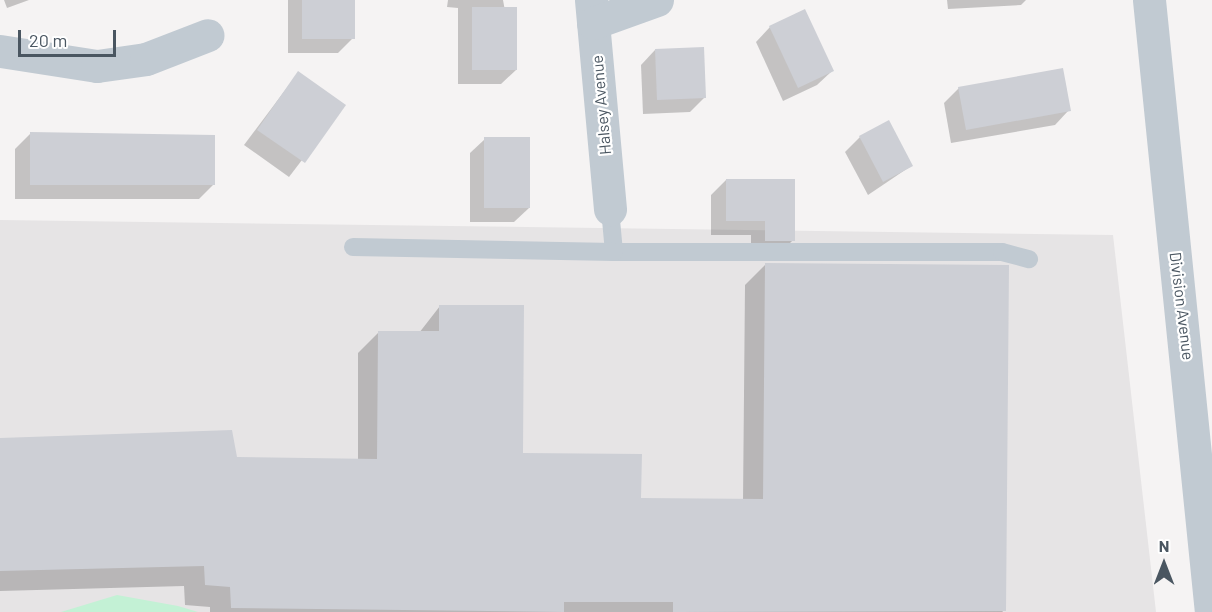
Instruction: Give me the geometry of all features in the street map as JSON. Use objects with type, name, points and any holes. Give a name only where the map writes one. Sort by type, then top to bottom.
[{"type":"street","points":[[592,11],[657,0]]},
{"type":"street","name":"Division Avenue","points":[[1149,0],[1201,357],[1211,612]]},
{"type":"street","name":"Halsey Avenue","points":[[592,11],[610,209]]},
{"type":"street","points":[[0,51],[97,66],[146,58],[208,35]]},
{"type":"lane","points":[[610,209],[614,252]]},
{"type":"lane","points":[[353,248],[614,252],[1002,252],[1029,259]]},
{"type":"shaded area","points":[[0,220],[1113,235],[1156,612],[0,612]]},
{"type":"green space","points":[[117,595],[178,606],[198,612],[61,612]]},
{"type":"building","points":[[302,0],[355,0],[355,39],[302,39]]},
{"type":"building","points":[[472,7],[517,7],[517,70],[472,70]]},
{"type":"building","points":[[805,9],[834,71],[798,88],[769,26]]},
{"type":"building","points":[[704,47],[706,98],[657,100],[655,49]]},
{"type":"building","points":[[1063,68],[1071,111],[966,130],[958,87]]},
{"type":"building","points":[[298,71],[346,105],[305,163],[257,130]]},
{"type":"building","points":[[889,120],[913,166],[883,182],[859,136]]},
{"type":"building","points":[[30,132],[215,135],[215,185],[30,185]]},
{"type":"building","points":[[484,137],[530,137],[530,208],[484,208]]},
{"type":"building","points":[[726,179],[795,179],[795,241],[765,241],[765,221],[726,221]]},
{"type":"building","points":[[765,263],[1009,265],[1006,611],[673,612],[673,602],[564,602],[564,612],[231,608],[230,587],[205,585],[204,566],[0,571],[0,438],[232,430],[237,457],[377,459],[378,331],[439,331],[439,305],[524,305],[523,453],[642,454],[641,498],[763,499]]}]
